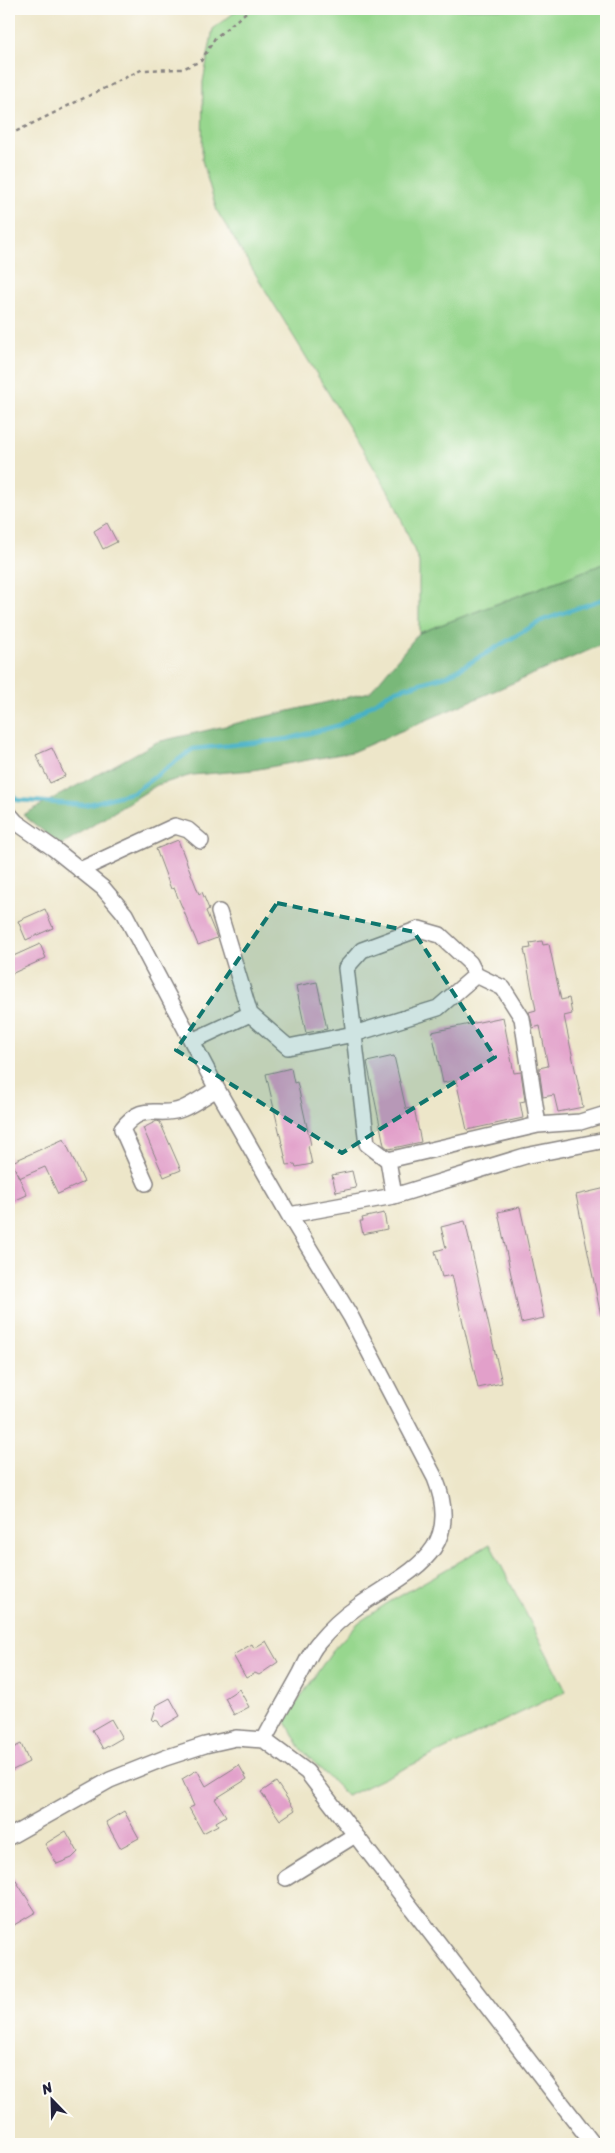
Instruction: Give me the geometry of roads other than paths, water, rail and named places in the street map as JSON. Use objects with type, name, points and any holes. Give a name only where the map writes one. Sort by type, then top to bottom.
[{"type":"street","points":[[9,814],[16,822],[103,888],[125,914],[216,1088],[289,1215],[351,1317],[441,1493],[444,1522],[439,1538],[430,1554],[412,1572],[355,1608],[317,1644],[264,1740]]},
{"type":"street","points":[[80,870],[175,826],[188,830],[201,841]]},
{"type":"street","points":[[219,912],[250,1014],[288,1047],[354,1034],[438,1008],[476,975]]},
{"type":"street","points":[[394,1196],[388,1160],[367,1144],[346,968],[362,950],[419,929],[440,935],[470,963],[476,975],[503,988],[522,1018],[538,1124]]},
{"type":"street","points":[[192,1041],[250,1014]]},
{"type":"street","points":[[146,1183],[122,1130],[126,1124],[140,1113],[182,1110],[216,1088]]},
{"type":"street","points":[[388,1160],[538,1124],[580,1122],[606,1114]]},
{"type":"street","points":[[519,1129],[525,1156]]},
{"type":"street","points":[[289,1215],[394,1196],[525,1156],[606,1140]]},
{"type":"street","points":[[9,1837],[110,1780],[165,1758],[205,1745],[236,1738],[264,1740],[307,1772],[593,2144]]},
{"type":"street","points":[[286,1878],[355,1835]]},
{"type":"waterway","points":[[9,790],[17,800],[85,805],[134,792],[193,749],[288,739],[340,725],[393,691],[449,675],[543,620],[606,598]]}]
